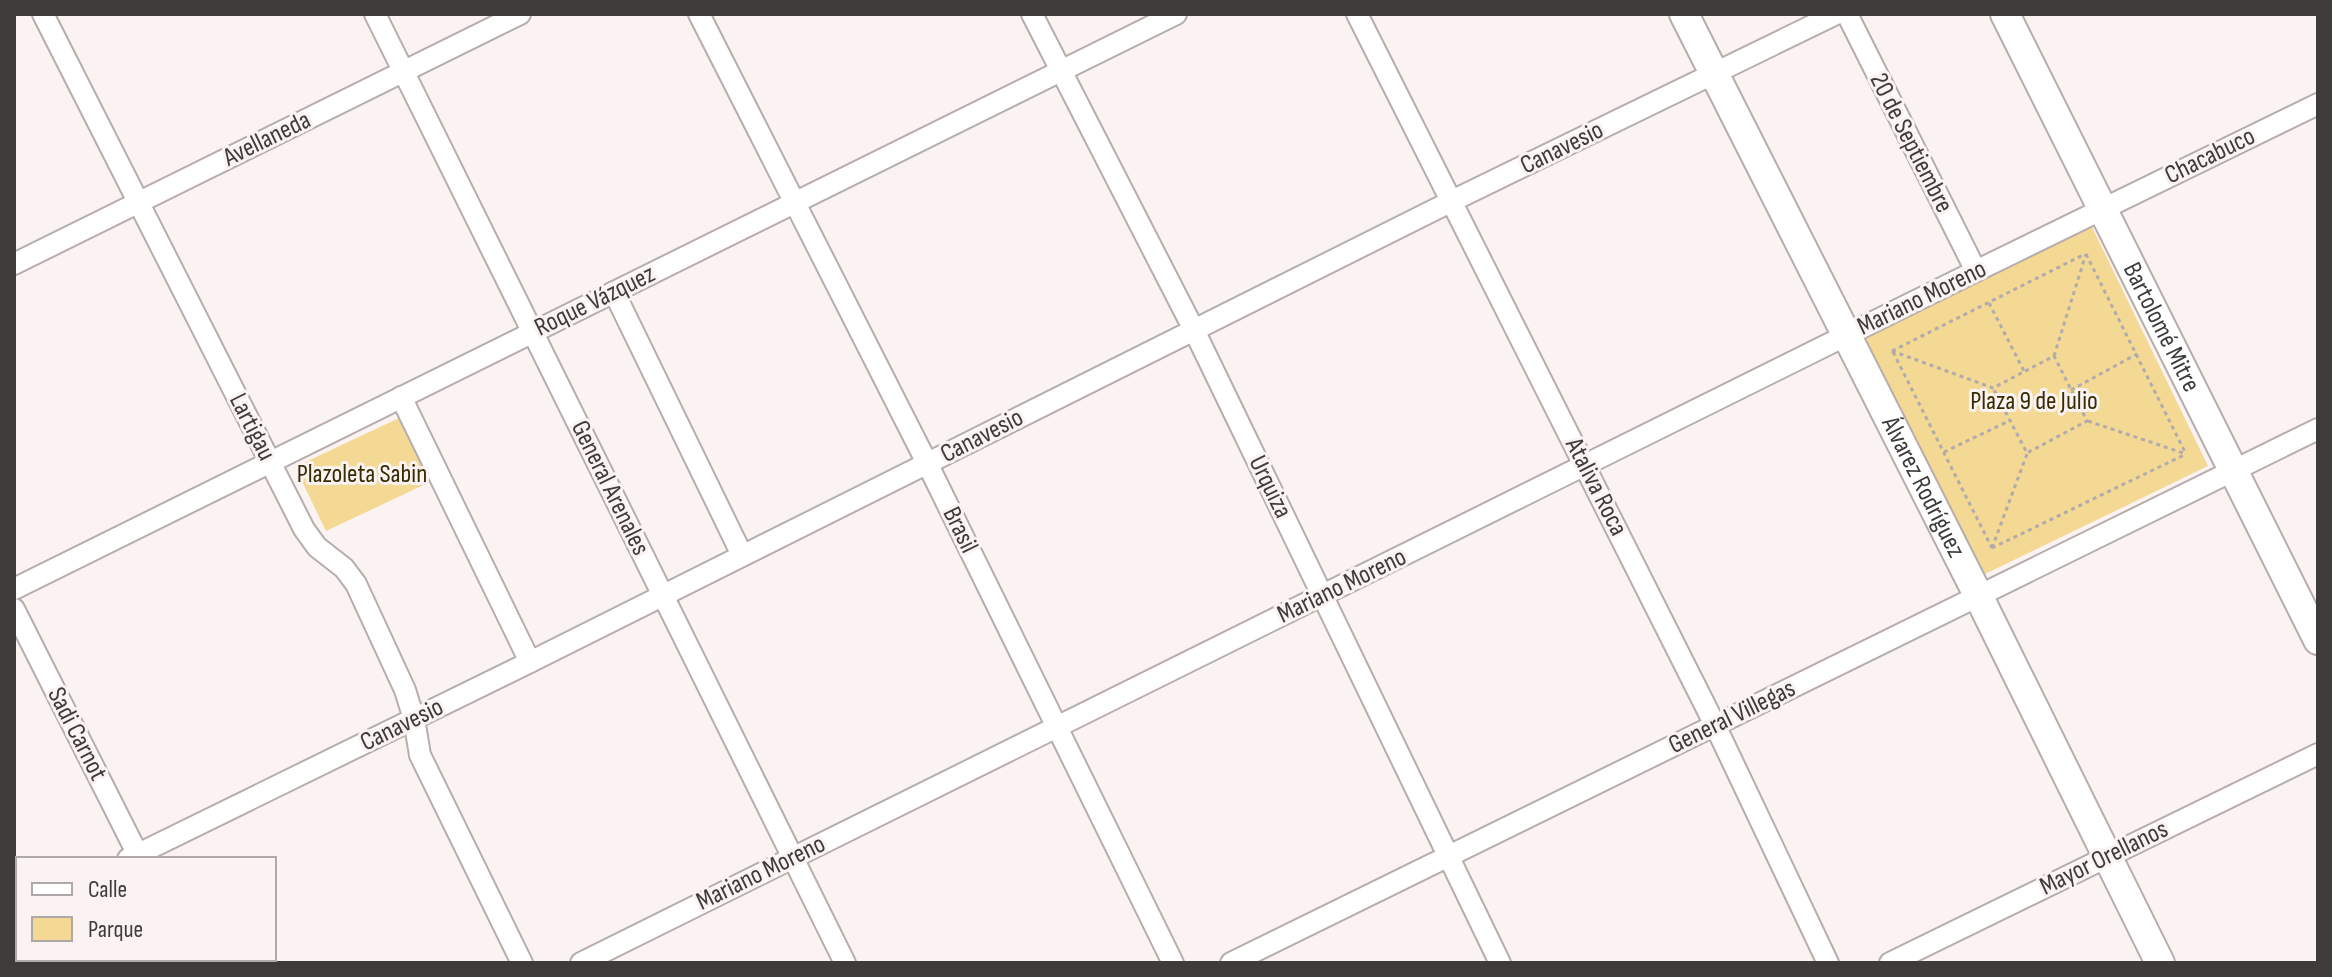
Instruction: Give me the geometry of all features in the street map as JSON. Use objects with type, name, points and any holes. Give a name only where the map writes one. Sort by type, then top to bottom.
[{"type":"main road","name":"Álvarez Rodríguez","points":[[1684,14],[2160,963]]},
{"type":"main road","name":"Bartolomé Mitre","points":[[2005,14],[2318,640]]},
{"type":"street","name":"Lartigau","points":[[43,14],[309,538],[344,568],[356,584],[405,690],[420,755],[522,963]]},
{"type":"street","name":"General Arenales","points":[[375,14],[845,963]]},
{"type":"street","name":"Avellaneda","points":[[14,264],[520,14]]},
{"type":"street","name":"Brasil","points":[[699,14],[927,463],[1173,963]]},
{"type":"street","name":"Urquiza","points":[[1032,14],[1194,330],[1500,963]]},
{"type":"street","name":"Roque Vázquez","points":[[14,589],[1176,14]]},
{"type":"street","name":"Ataliva Roca","points":[[1357,14],[1715,725],[1828,963]]},
{"type":"street","name":"Canavesio","points":[[136,857],[1452,201],[1836,14]]},
{"type":"street","name":"20 de Septiembre","points":[[1847,14],[1976,271]]},
{"type":"street","name":"Chacabuco","points":[[2103,209],[2318,104]]},
{"type":"street","name":"Mariano Moreno","points":[[581,963],[2103,209]]},
{"type":"street","points":[[614,292],[742,555]]},
{"type":"street","points":[[401,397],[530,662]]},
{"type":"street","name":"General Villegas","points":[[1231,963],[2318,429]]},
{"type":"street","name":"Sadi Carnot","points":[[14,609],[136,857]]},
{"type":"street","name":"Mayor Orellanos","points":[[1890,963],[2318,754]]},
{"type":"path","points":[[1892,351],[2086,254]]},
{"type":"path","points":[[2086,254],[2186,454]]},
{"type":"path","points":[[2086,254],[2054,356],[2087,421],[2186,454]]},
{"type":"path","points":[[1989,303],[2024,371]]},
{"type":"path","points":[[1892,351],[1993,388],[2027,453]]},
{"type":"path","points":[[1892,351],[1992,548]]},
{"type":"path","points":[[2071,390],[2137,354]]},
{"type":"path","points":[[1993,388],[2054,356]]},
{"type":"path","points":[[1944,452],[2010,420]]},
{"type":"path","points":[[1992,548],[2027,453],[2087,421]]},
{"type":"path","points":[[1992,548],[2186,454]]},
{"type":"green space","name":"Plaza 9 de Julio","points":[[2091,225],[2208,466],[1979,577],[1859,340]]},
{"type":"green space","name":"Plazoleta Sabin","points":[[399,418],[430,482],[326,531],[295,467]]}]
